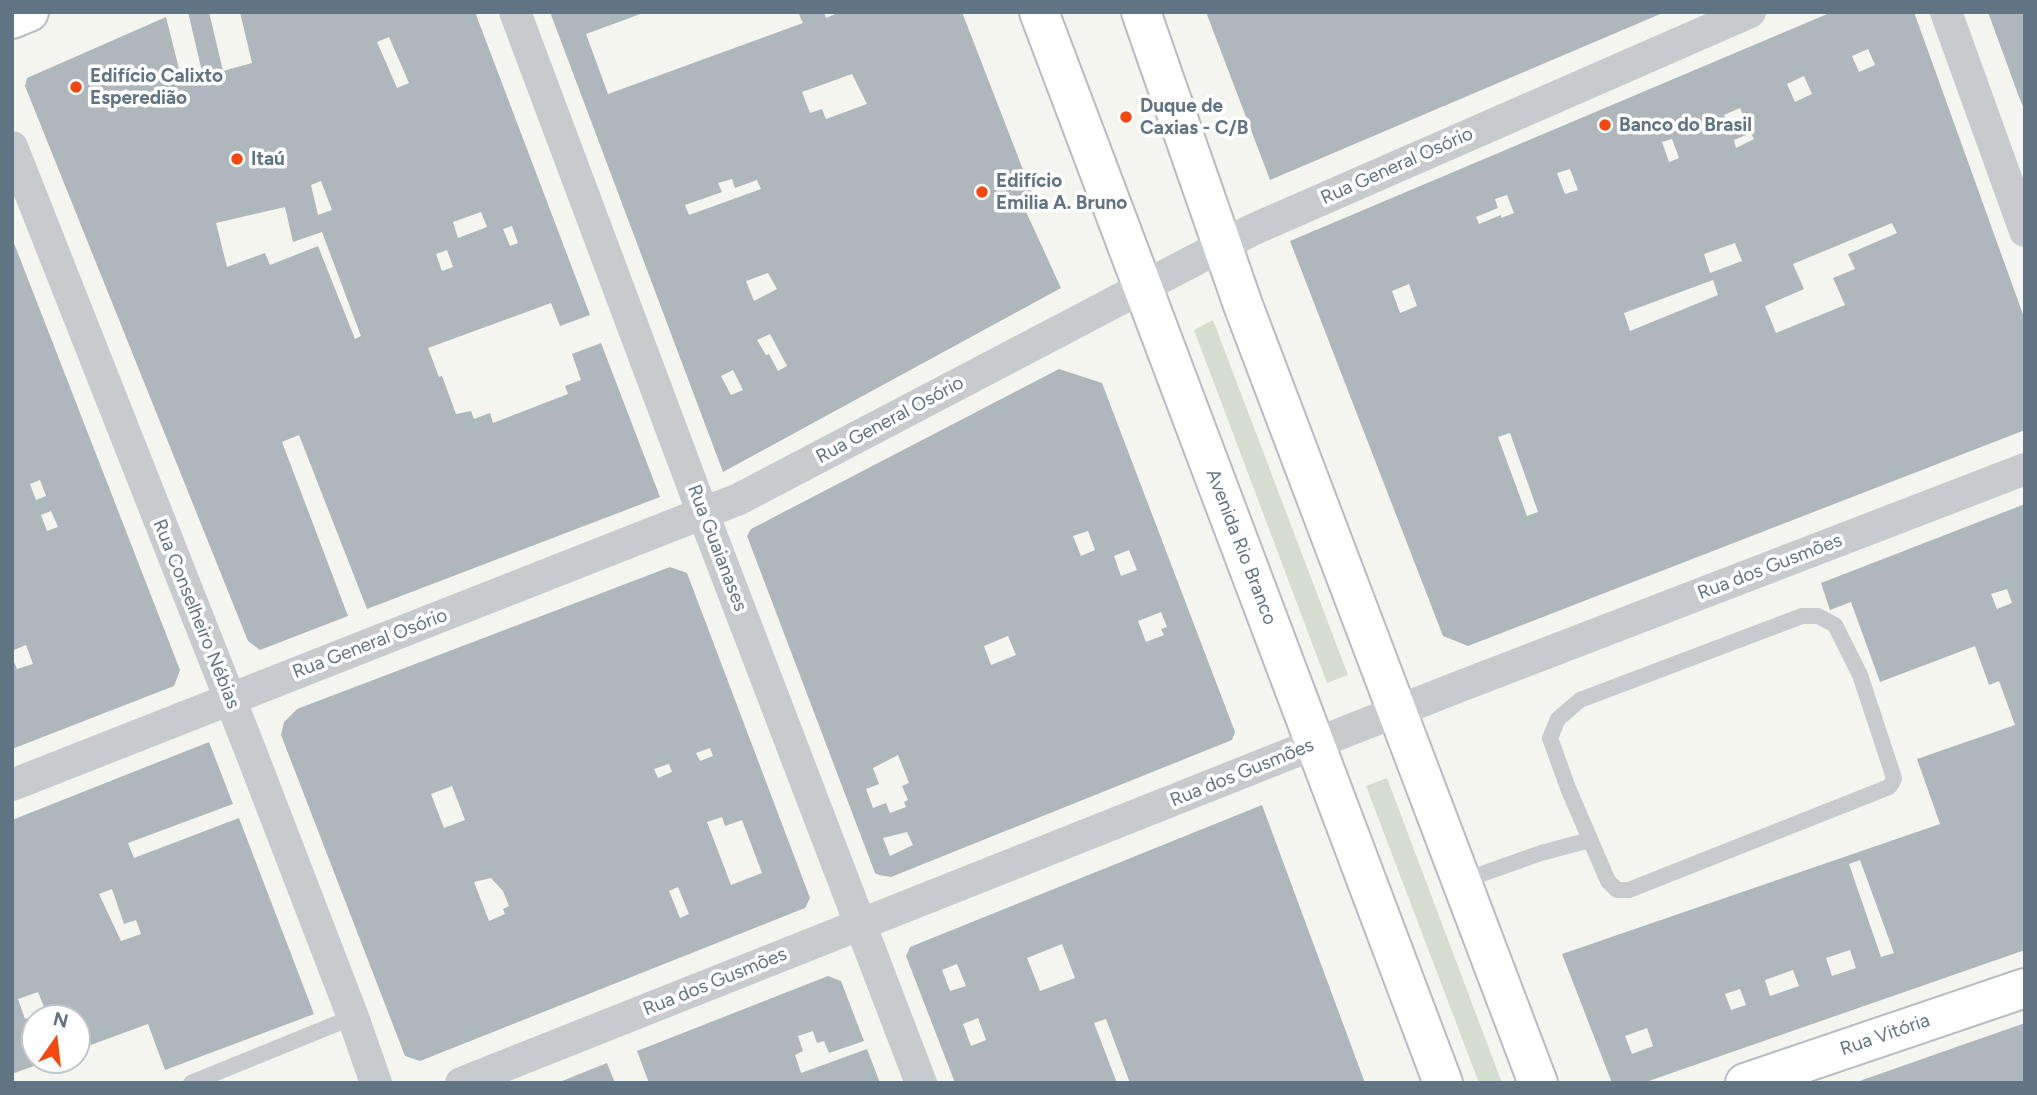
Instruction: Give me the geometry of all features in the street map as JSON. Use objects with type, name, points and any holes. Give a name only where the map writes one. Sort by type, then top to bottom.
[{"type":"main road","name":"Avenida Rio Branco","points":[[1039,12],[1443,1083]]},
{"type":"main road","points":[[1141,12],[1223,246],[1538,1083]]},
{"type":"main road","name":"Rua Vitória","points":[[1745,1083],[2025,988]]},
{"type":"street","name":"Rua Guaianases","points":[[515,12],[921,1083]]},
{"type":"street","name":"Rua General Osório","points":[[12,785],[739,499],[1252,230],[1750,12]]},
{"type":"street","points":[[1946,12],[2025,231]]},
{"type":"street","name":"Rua Conselheiro Nébias","points":[[12,147],[230,699],[376,1083]]},
{"type":"street","name":"Rua dos Gusmões","points":[[461,1083],[1397,711],[2025,469]]},
{"type":"lane","points":[[1802,616],[1818,616],[1835,625],[1860,675],[1880,731],[1894,778],[1889,787],[1629,890],[1617,890],[1608,881],[1590,840],[1550,738],[1558,719],[1580,700],[1802,616]]},
{"type":"lane","points":[[1462,881],[1541,853],[1590,840]]},
{"type":"lane","points":[[191,1083],[353,1017]]},
{"type":"shaded area","points":[[1213,320],[1348,675],[1327,683],[1194,330]]},
{"type":"shaded area","points":[[1387,778],[1502,1083],[1479,1083],[1366,786]]},
{"type":"building","points":[[188,12],[209,12],[223,71],[252,63],[240,12],[475,12],[590,315],[560,326],[551,303],[428,348],[439,377],[442,376],[456,414],[471,411],[474,419],[490,413],[493,423],[568,394],[565,386],[581,380],[572,354],[601,343],[660,497],[367,609],[299,435],[282,442],[348,616],[260,650],[248,641],[25,86],[27,78],[166,17],[182,81],[203,76]],"holes":[[[389,37],[409,83],[397,88],[377,42]],[[127,89],[129,99],[113,106],[109,95]],[[321,181],[332,210],[318,215],[311,185]],[[285,207],[293,242],[322,232],[361,336],[355,339],[318,246],[270,265],[265,253],[227,267],[216,223]],[[481,212],[487,227],[458,238],[453,222]],[[512,226],[518,243],[510,246],[503,229]],[[447,250],[453,267],[442,271],[436,254]]]},
{"type":"building","points":[[550,12],[646,12],[586,34],[608,94],[803,23],[798,12],[824,12],[826,18],[840,12],[962,12],[1034,198],[1022,203],[1061,288],[723,472]],"holes":[[[852,74],[867,104],[826,119],[822,109],[810,113],[802,92]],[[732,179],[735,188],[757,180],[761,189],[689,215],[685,205],[722,192],[718,183]],[[768,273],[777,289],[754,301],[746,281]],[[770,334],[787,366],[778,371],[769,354],[766,355],[757,340]],[[733,370],[743,390],[731,395],[721,376]]]},
{"type":"building","points":[[1206,12],[1336,14],[1665,12],[1270,180]]},
{"type":"building","points":[[1832,12],[1914,12],[2025,320],[2025,430],[1468,646],[1443,636],[1290,241]],"holes":[[[1868,49],[1875,65],[1859,72],[1852,56]],[[1804,76],[1812,94],[1795,102],[1787,84]],[[1740,108],[1745,119],[1728,126],[1724,115]],[[1751,133],[1754,139],[1736,148],[1734,140]],[[1672,139],[1679,158],[1669,162],[1662,142]],[[1570,169],[1578,190],[1565,194],[1557,173]],[[1507,195],[1514,213],[1479,224],[1476,217],[1498,208],[1495,199]],[[1892,223],[1897,233],[1848,254],[1855,269],[1833,278],[1845,305],[1776,333],[1765,306],[1804,289],[1793,264]],[[1735,243],[1742,261],[1710,273],[1704,254]],[[1713,280],[1718,295],[1630,331],[1624,313]],[[1409,284],[1417,306],[1400,313],[1392,291]],[[1510,433],[1538,512],[1527,516],[1498,437]]]},
{"type":"building","points":[[1988,12],[2025,12],[2025,111],[2019,97]]},
{"type":"building","points":[[12,238],[180,670],[174,686],[12,749],[12,657],[17,669],[33,664],[26,645],[12,651]],"holes":[[[40,480],[46,496],[36,500],[30,484]],[[51,511],[58,527],[47,531],[41,515]]]},
{"type":"building","points":[[1059,369],[1102,383],[1235,732],[1232,740],[891,877],[879,875],[875,873],[747,536],[751,529]],"holes":[[[1088,531],[1095,550],[1081,556],[1073,536]],[[1129,550],[1137,570],[1121,576],[1114,556]],[[1161,612],[1167,627],[1161,629],[1164,635],[1146,642],[1138,621]],[[1008,636],[1016,655],[991,665],[984,646]],[[898,755],[909,783],[902,786],[908,800],[904,802],[906,807],[890,813],[886,803],[873,808],[866,789],[879,784],[873,768]],[[907,832],[913,845],[890,856],[883,838]]]},
{"type":"building","points":[[2025,504],[2025,950],[1643,1083],[1612,1083],[1562,954],[1940,824],[1917,759],[2015,725],[1999,681],[1989,685],[1975,646],[1880,682],[1851,602],[1830,610],[1821,583]],"holes":[[[2007,589],[2012,603],[1997,609],[1991,594]],[[1860,860],[1894,953],[1881,957],[1849,864]],[[1850,950],[1856,968],[1832,976],[1826,958]],[[1793,970],[1799,986],[1770,996],[1765,980]],[[1740,989],[1746,1005],[1731,1010],[1725,994]],[[1647,1028],[1653,1046],[1632,1054],[1625,1036]]]},
{"type":"building","points":[[670,567],[687,573],[810,898],[805,908],[420,1061],[405,1056],[281,735],[284,722],[297,709]],"holes":[[[710,748],[713,756],[700,761],[696,753]],[[669,764],[672,772],[658,778],[654,769]],[[452,786],[465,820],[444,828],[431,794]],[[722,817],[725,826],[742,820],[762,873],[731,885],[707,822]],[[491,878],[503,891],[509,906],[503,909],[505,914],[489,921],[474,882]],[[678,887],[689,914],[680,918],[669,891]]]},
{"type":"building","points":[[209,742],[233,804],[128,843],[134,858],[239,818],[314,1014],[165,1070],[148,1024],[91,1045],[91,1004],[43,1004],[38,992],[18,999],[21,1008],[21,1071],[12,1074],[12,820]],"holes":[[[112,889],[124,924],[136,920],[141,934],[121,941],[99,894]]]},
{"type":"building","points":[[1262,805],[1365,1083],[1130,1083],[1106,1019],[1094,1023],[1117,1083],[955,1083],[906,956],[910,947]],"holes":[[[1062,944],[1075,978],[1040,991],[1027,958]],[[957,964],[966,986],[950,991],[942,970]],[[978,1018],[986,1040],[971,1046],[963,1024]]]},
{"type":"building","points":[[828,976],[841,981],[864,1041],[829,1053],[824,1041],[817,1043],[813,1031],[798,1036],[803,1051],[795,1055],[801,1073],[867,1049],[880,1083],[649,1083],[637,1051]]},
{"type":"building","points":[[2025,1023],[2025,1083],[1855,1083],[1865,1079]]},
{"type":"building","points":[[607,1063],[615,1083],[557,1083]]},
{"type":"place","name":"Edifício Calixto Esperedião","points":[[76,87]]},
{"type":"place","name":"Duque de Caxias - C/B","points":[[1126,117]]},
{"type":"place","name":"Banco do Brasil","points":[[1605,125]]},
{"type":"place","name":"Itaú","points":[[237,159]]},
{"type":"place","name":"Edifício Emilia A. Bruno","points":[[982,192]]}]
